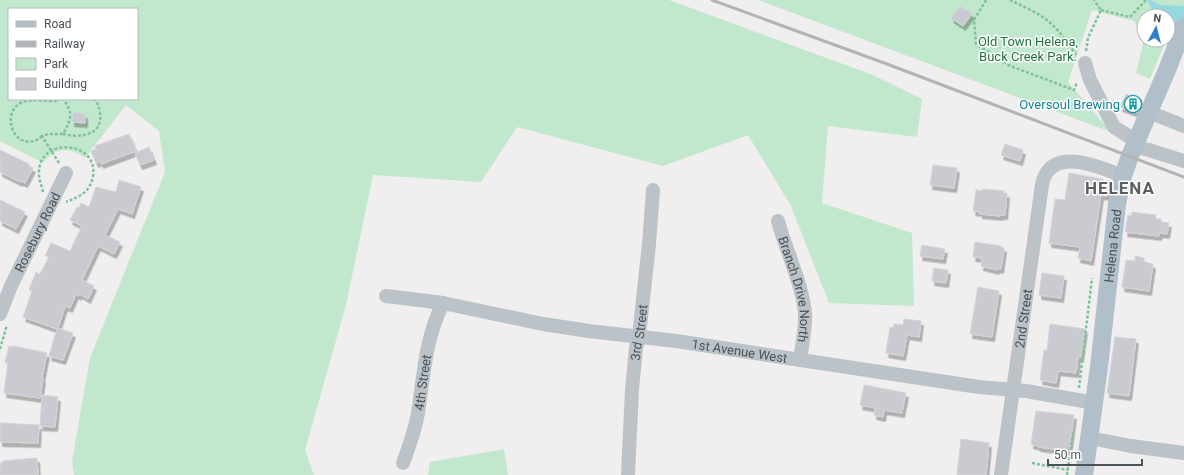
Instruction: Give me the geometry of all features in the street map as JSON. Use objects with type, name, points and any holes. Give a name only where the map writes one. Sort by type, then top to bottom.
[{"type":"main road","name":"Helena Road","points":[[1076,472],[1090,438],[1086,402],[1117,204],[1123,176],[1184,28]]},
{"type":"street","points":[[1085,63],[1090,80],[1114,128],[1135,144],[1184,162]]},
{"type":"street","points":[[1149,112],[1184,126]]},
{"type":"street","name":"2nd Street","points":[[1001,475],[1042,185],[1047,171],[1053,166],[1064,162],[1078,162],[1123,176]]},
{"type":"street","name":"Rosebury Road","points":[[0,314],[10,286],[66,173]]},
{"type":"street","name":"3rd Street","points":[[628,475],[632,389],[636,348],[640,336],[653,190]]},
{"type":"street","name":"Branch Drive North","points":[[778,221],[803,297],[805,323],[800,360]]},
{"type":"street","name":"1st Avenue West","points":[[386,296],[442,303],[543,324],[588,331],[640,336],[972,386],[1026,391],[1086,402]]},
{"type":"street","name":"4th Street","points":[[403,463],[418,415],[426,350],[430,333],[442,303]]},
{"type":"street","points":[[1090,438],[1131,446],[1184,453]]},
{"type":"path","points":[[986,0],[974,20],[976,44],[1008,65],[1074,90],[1085,63],[1088,38],[1101,10]]},
{"type":"path","points":[[1010,0],[1024,6],[1048,21],[1066,40],[1079,60],[1085,63]]},
{"type":"path","points":[[1094,0],[1101,10],[1130,17],[1146,0]]},
{"type":"path","points":[[58,100],[21,102],[14,108],[11,115],[10,122],[12,130],[24,141],[34,141],[49,134],[81,136],[94,131],[100,118],[99,108],[95,100]]},
{"type":"path","points":[[64,100],[70,112],[71,119],[64,134]]},
{"type":"path","points":[[42,136],[66,173]]},
{"type":"path","points":[[1086,402],[1093,272]]},
{"type":"path","points":[[1073,431],[1076,472]]},
{"type":"path","points":[[1032,463],[1076,472]]},
{"type":"path","points":[[1067,475],[1076,472]]},
{"type":"green space","points":[[0,0],[669,0],[873,75],[922,99],[917,137],[828,126],[822,203],[912,233],[914,306],[829,303],[791,206],[748,135],[663,166],[517,127],[481,182],[373,175],[346,305],[305,450],[314,475],[74,475],[72,461],[90,358],[165,172],[159,131],[126,105],[85,158],[77,153],[64,150],[52,154],[43,163],[0,141]]},
{"type":"green space","name":"Old Town Helena, Buck Creek Park.","points":[[758,0],[1184,0],[1184,39],[1176,37],[1176,8],[1136,8],[1136,24],[1134,21],[1092,10],[1068,82],[1111,132]]},
{"type":"green space","points":[[1142,48],[1163,48],[1150,79],[1136,73]]},
{"type":"green space","points":[[504,449],[508,475],[428,475],[430,462]]},
{"type":"water","points":[[1147,0],[1151,0],[1159,5],[1184,6],[1184,37],[1176,34],[1176,8],[1152,8]]},
{"type":"building","points":[[960,6],[972,14],[963,26],[951,18]]},
{"type":"building","name":"Oversoul Brewing","points":[[1126,94],[1142,100],[1137,113],[1120,107]]},
{"type":"building","points":[[73,112],[85,114],[85,123],[72,122]]},
{"type":"building","points":[[129,134],[136,151],[101,164],[100,161],[96,163],[91,151],[96,149],[95,146]]},
{"type":"building","points":[[1005,144],[1023,150],[1020,161],[1001,155]]},
{"type":"building","points":[[149,147],[154,160],[140,165],[135,153]]},
{"type":"building","points":[[0,150],[29,164],[29,166],[33,168],[25,183],[0,172]]},
{"type":"building","points":[[933,165],[957,168],[954,188],[930,185]]},
{"type":"building","points":[[1069,173],[1109,181],[1107,196],[1101,195],[1091,261],[1078,258],[1080,247],[1049,243],[1055,199],[1065,200]]},
{"type":"building","points":[[119,180],[141,187],[132,214],[118,209],[105,235],[120,242],[114,254],[98,246],[82,280],[94,286],[88,299],[80,294],[79,296],[76,294],[70,308],[65,306],[58,328],[73,333],[63,360],[49,356],[57,329],[23,317],[32,291],[29,290],[36,272],[40,274],[49,257],[45,256],[51,243],[70,251],[82,226],[70,220],[77,207],[79,208],[81,203],[89,207],[96,187],[116,192]]},
{"type":"building","points":[[983,189],[1004,191],[1003,193],[1007,193],[1005,215],[980,214],[980,212],[973,211],[976,190],[982,191]]},
{"type":"building","points":[[0,200],[25,212],[16,229],[0,221]]},
{"type":"building","points":[[1132,212],[1156,215],[1155,219],[1161,219],[1161,222],[1169,223],[1167,234],[1160,233],[1159,236],[1125,232],[1128,215],[1131,216]]},
{"type":"building","points":[[975,242],[1001,246],[1004,248],[1001,269],[997,268],[997,270],[981,266],[982,258],[973,257]]},
{"type":"building","points":[[922,245],[945,249],[943,259],[920,256]]},
{"type":"building","points":[[1135,256],[1144,258],[1144,262],[1153,264],[1149,291],[1122,287],[1126,260],[1135,261]]},
{"type":"building","points":[[934,268],[948,270],[946,283],[932,281]]},
{"type":"building","points":[[1042,273],[1064,276],[1061,298],[1039,295]]},
{"type":"building","points":[[978,287],[999,291],[992,337],[970,334]]},
{"type":"building","points":[[904,319],[921,321],[919,337],[907,335],[903,356],[886,353],[890,327],[893,328],[894,324],[903,325]]},
{"type":"building","points":[[1050,324],[1085,329],[1081,357],[1078,357],[1076,373],[1058,371],[1056,383],[1040,380],[1044,350],[1047,350]]},
{"type":"building","points":[[1115,337],[1136,339],[1129,396],[1107,393]]},
{"type":"building","points":[[9,346],[47,353],[40,398],[4,393],[8,363],[5,363]]},
{"type":"building","points":[[864,385],[906,393],[902,413],[884,410],[883,417],[874,415],[875,408],[860,405]]},
{"type":"building","points":[[42,395],[58,397],[55,427],[40,426]]},
{"type":"building","points":[[1036,411],[1074,415],[1069,451],[1038,447],[1031,444]]},
{"type":"building","points":[[0,423],[39,425],[38,443],[0,442]]},
{"type":"building","points":[[961,439],[989,443],[986,475],[957,475]]},
{"type":"building","points":[[37,458],[38,475],[0,475],[0,463],[3,463],[2,461]]},
{"type":"railway","points":[[712,0],[887,64],[1184,177]]},
{"type":"place","name":"Oversoul Brewing","points":[[1133,104]]},
{"type":"district","name":"HELENA","points":[[1120,188]]}]
